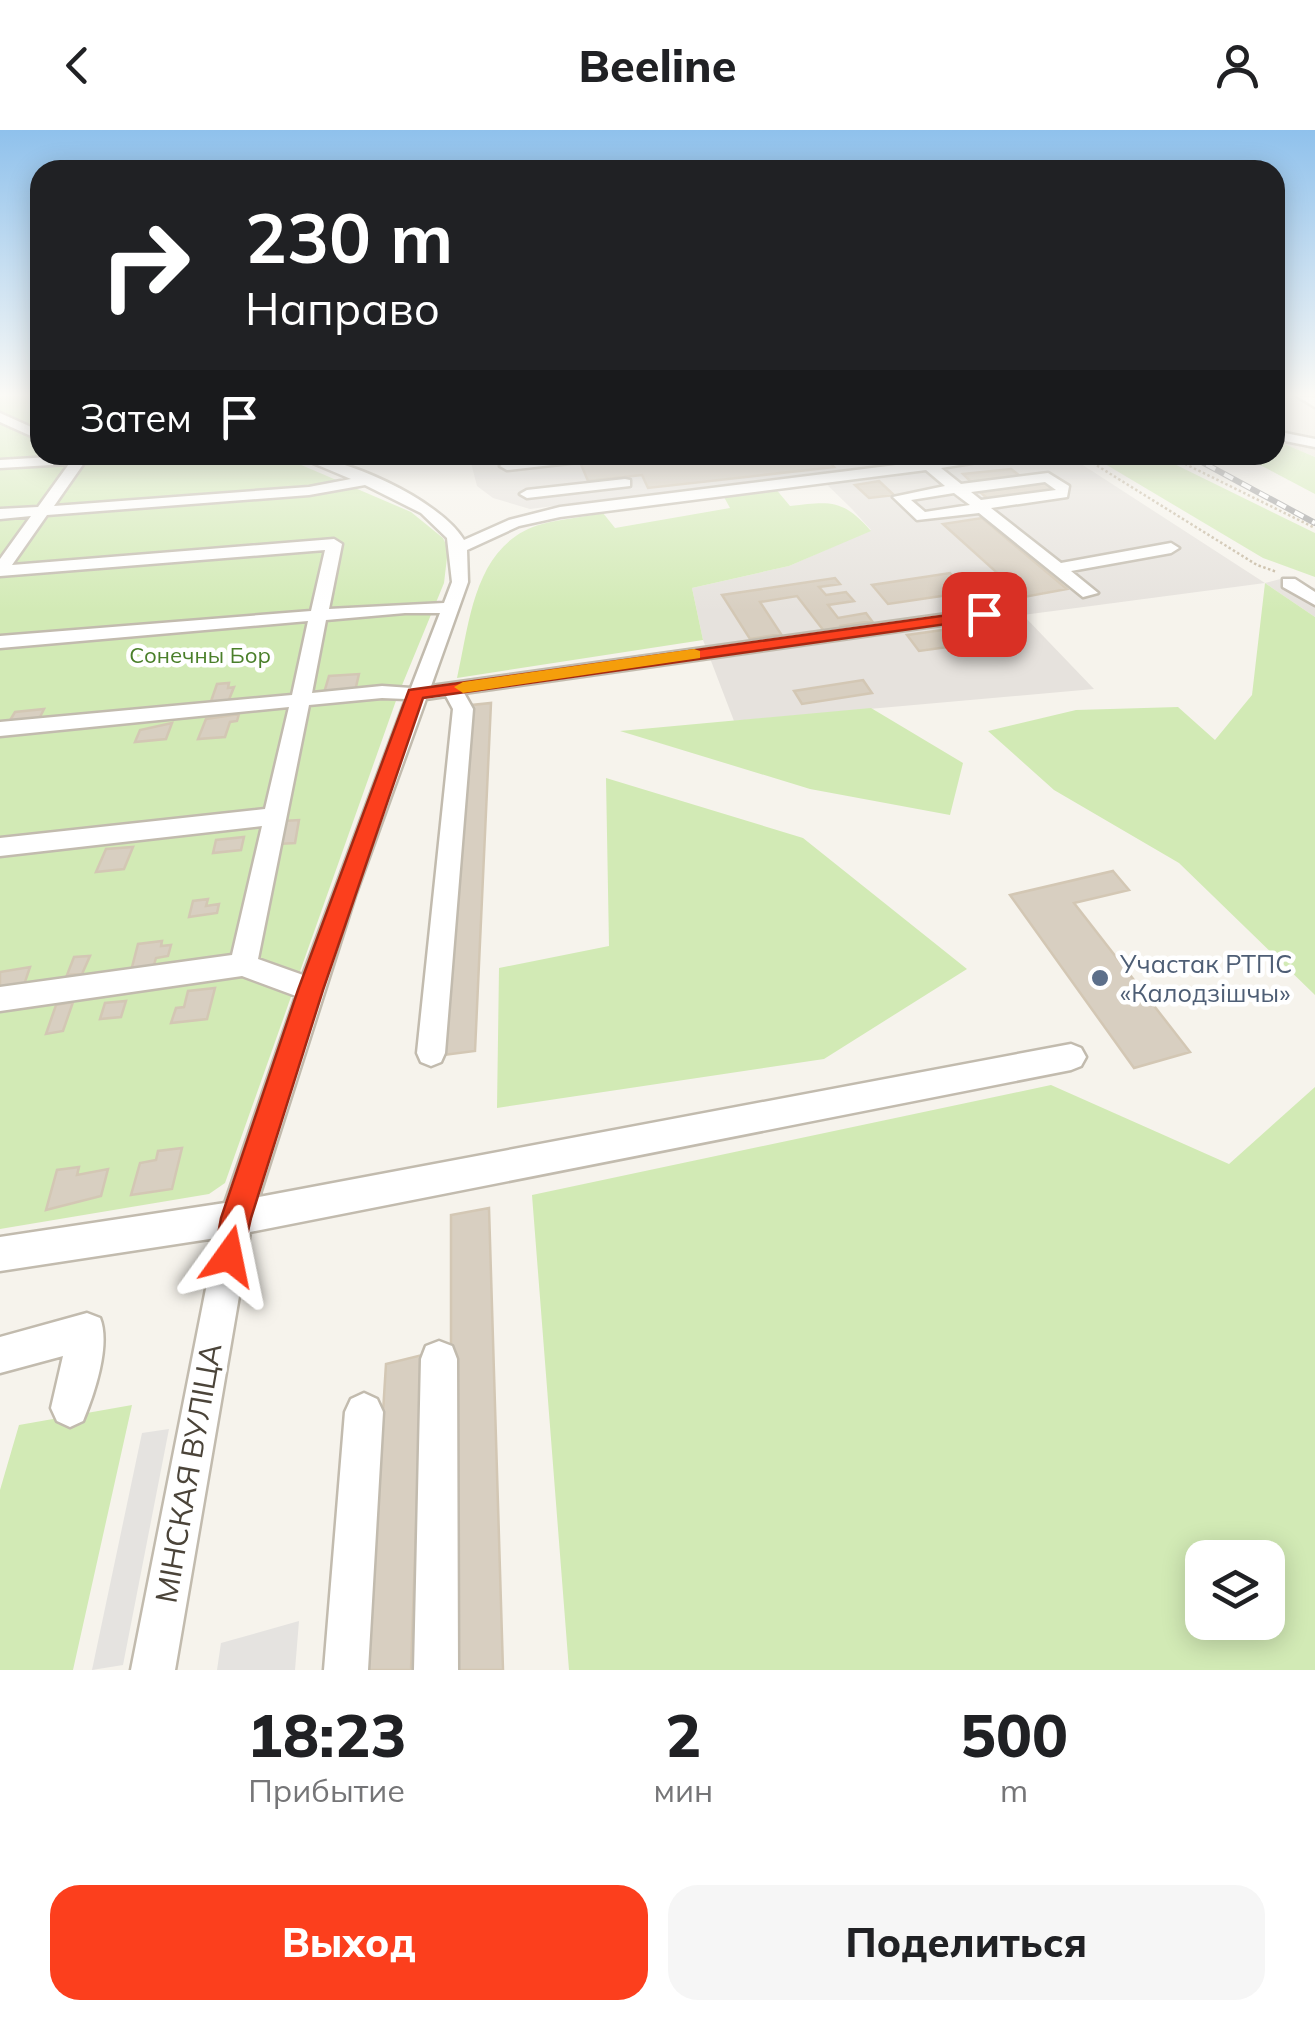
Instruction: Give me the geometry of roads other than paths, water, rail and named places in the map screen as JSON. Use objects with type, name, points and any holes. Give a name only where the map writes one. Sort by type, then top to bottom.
[{"type":"street","points":[[0,570],[74,468]]},
{"type":"street","points":[[333,468],[421,508],[454,536],[458,548],[535,516],[887,468]]},
{"type":"street","points":[[577,468],[594,507]]},
{"type":"street","points":[[869,468],[872,471]]},
{"type":"street","points":[[934,468],[1088,593]]},
{"type":"street","points":[[1048,477],[1064,489],[1062,494],[922,517],[900,497],[958,488],[1048,477]]},
{"type":"street","points":[[0,514],[309,491],[364,480]]},
{"type":"street","points":[[527,494],[625,483]]},
{"type":"street","points":[[0,570],[334,544],[244,964]]},
{"type":"street","name":"МІНСКАЯ ВУЛІЦА","points":[[154,1670],[236,1218],[311,990],[460,582],[458,548]]},
{"type":"street","points":[[1058,568],[1171,548]]},
{"type":"street","points":[[1289,584],[1315,600]]},
{"type":"street","points":[[0,642],[450,608]]},
{"type":"street","points":[[0,729],[382,692],[416,694],[984,614]]},
{"type":"street","points":[[431,1053],[463,709],[452,689]]},
{"type":"street","points":[[0,847],[277,816]]},
{"type":"street","points":[[0,999],[244,964],[311,990]]},
{"type":"street","points":[[0,1254],[236,1218],[1071,1057]]},
{"type":"street","points":[[0,1356],[86,1331],[70,1408]]},
{"type":"street","points":[[436,1670],[439,1359]]},
{"type":"street","points":[[346,1670],[364,1412]]},
{"type":"railway","points":[[1213,468],[1315,523]]},
{"type":"place","name":"Участак РТПС «Калодзішчы»","points":[[1100,978]]},
{"type":"park label","name":"Сонечны Бор","points":[[200,655]]}]
